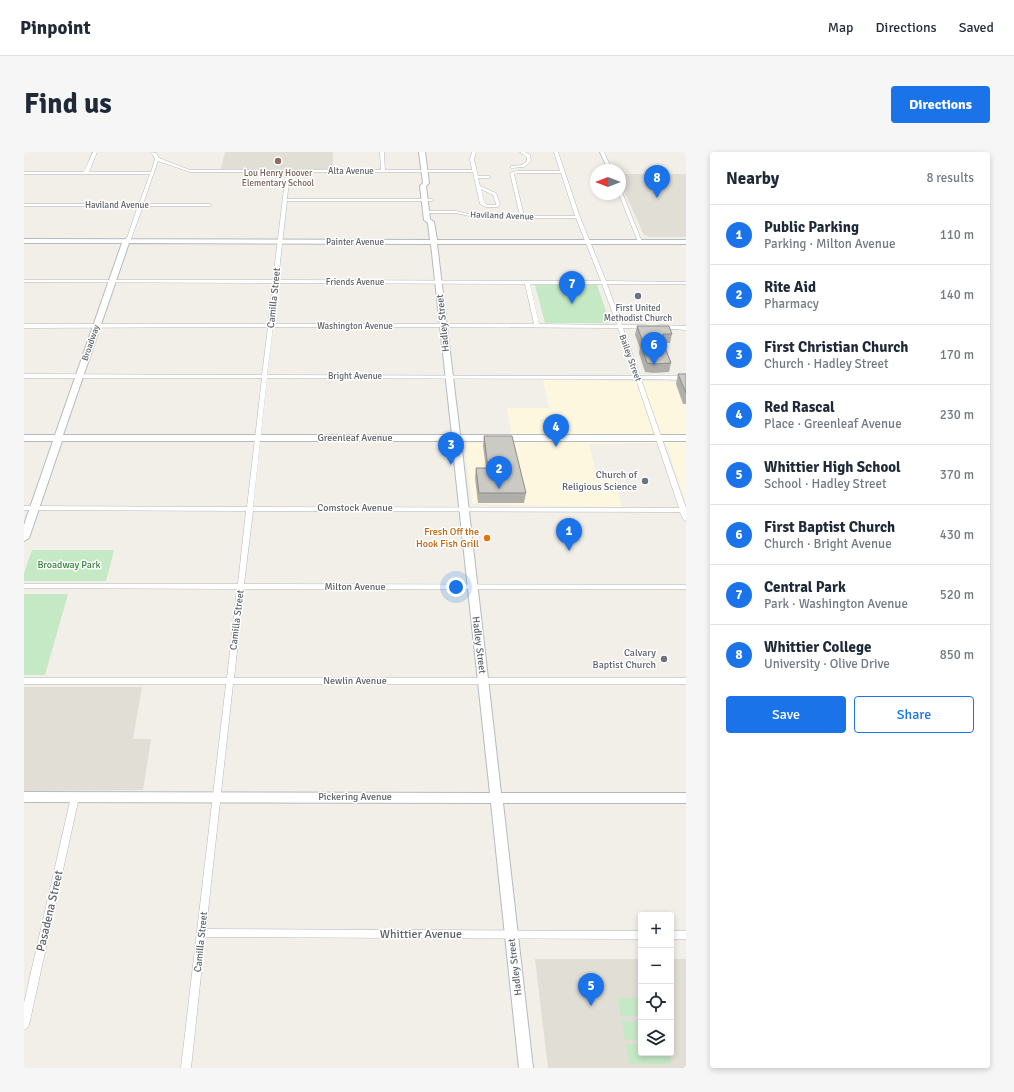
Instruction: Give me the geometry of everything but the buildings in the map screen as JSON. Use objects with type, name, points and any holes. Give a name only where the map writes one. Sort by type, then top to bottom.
[{"type":"street","points":[[86,173],[95,152]]},
{"type":"street","points":[[152,152],[155,154],[157,160]]},
{"type":"street","points":[[382,152],[383,171]]},
{"type":"street","name":"Hadley Street","points":[[422,152],[428,184],[423,186],[430,212],[434,220],[430,222],[439,282],[526,1068]]},
{"type":"street","points":[[474,152],[472,159],[484,205],[489,207],[496,206],[498,204],[495,194],[480,187]]},
{"type":"street","points":[[512,167],[523,166],[529,161],[529,156],[522,152]]},
{"type":"street","name":"Bailey Street","points":[[556,152],[578,217],[604,282],[686,519]]},
{"type":"street","points":[[602,152],[607,164]]},
{"type":"street","name":"Alta Avenue","points":[[157,160],[190,171],[475,171]]},
{"type":"street","name":"Broadway","points":[[24,538],[126,241],[129,239],[157,160]]},
{"type":"street","name":"Camilla Street","points":[[186,1068],[288,171]]},
{"type":"street","points":[[522,217],[512,173],[563,172]]},
{"type":"street","points":[[24,173],[152,173]]},
{"type":"street","points":[[477,177],[489,177]]},
{"type":"street","name":"Hadley Street","points":[[428,200],[431,193]]},
{"type":"street","points":[[285,200],[428,200]]},
{"type":"street","points":[[623,200],[640,242]]},
{"type":"street","name":"Haviland Avenue","points":[[24,205],[210,205]]},
{"type":"street","name":"Haviland Avenue","points":[[430,212],[456,212],[478,217],[578,217]]},
{"type":"street","name":"Painter Avenue","points":[[24,241],[686,242]]},
{"type":"street","name":"Friends Avenue","points":[[24,282],[686,283]]},
{"type":"street","points":[[527,283],[537,326]]},
{"type":"street","name":"Washington Avenue","points":[[24,326],[443,325],[686,328]]},
{"type":"street","name":"Bright Avenue","points":[[24,376],[449,376],[686,378]]},
{"type":"street","name":"Greenleaf Avenue","points":[[24,438],[686,438]]},
{"type":"street","name":"Comstock Avenue","points":[[24,508],[684,510]]},
{"type":"street","name":"Milton Avenue","points":[[24,586],[686,587]]},
{"type":"street","name":"Newlin Avenue","points":[[24,681],[686,681]]},
{"type":"street","name":"Pasadena Street","points":[[24,1025],[75,796]]},
{"type":"street","name":"Pickering Avenue","points":[[24,797],[686,798]]},
{"type":"street","name":"Whittier Avenue","points":[[202,932],[638,935]]},
{"type":"street","points":[[674,935],[686,935]]},
{"type":"shaded area","name":"Lou Henry Hoover Elementary School","points":[[225,152],[333,152],[333,169],[221,169]]},
{"type":"shaded area","points":[[626,174],[686,174],[686,237],[650,237],[644,235],[626,195]]},
{"type":"shaded area","points":[[543,380],[686,382],[686,503],[666,443],[589,444],[597,476],[614,476],[622,507],[472,504],[464,443],[513,443],[507,408],[549,408]]},
{"type":"shaded area","points":[[24,687],[142,687],[133,739],[151,739],[143,790],[24,791]]},
{"type":"shaded area","points":[[535,959],[638,959],[638,1056],[674,1056],[674,959],[686,959],[686,1068],[548,1068]]},
{"type":"green space","points":[[535,285],[597,285],[610,323],[545,323]]},
{"type":"green space","name":"Broadway Park","points":[[32,550],[114,550],[106,581],[24,581],[24,573]]},
{"type":"green space","name":"Broadway Park","points":[[24,594],[68,594],[45,675],[24,675]]},
{"type":"green space","points":[[618,998],[638,998],[638,1016],[621,1016]]},
{"type":"green space","points":[[622,1021],[638,1021],[638,1040],[625,1040]]},
{"type":"green space","points":[[626,1044],[638,1044],[638,1056],[670,1056],[671,1064],[630,1064]]},
{"type":"place","name":"Lou Henry Hoover Elementary School","points":[[278,161]]},
{"type":"place","name":"Whittier College","points":[[657,198]]},
{"type":"place","name":"First United Methodist Church","points":[[638,296]]},
{"type":"place","name":"Central Park","points":[[572,304]]},
{"type":"place","name":"First Baptist Church","points":[[654,365]]},
{"type":"place","name":"Red Rascal","points":[[556,447]]},
{"type":"place","name":"First Christian Church","points":[[451,465]]},
{"type":"place","name":"Church of Religious Science","points":[[645,481]]},
{"type":"place","name":"Rite Aid","points":[[499,489]]},
{"type":"place","name":"Fresh Off the Hook Fish Grill","points":[[487,538]]},
{"type":"place","name":"Public Parking","points":[[569,551]]},
{"type":"place","name":"Calvary Baptist Church","points":[[664,659]]},
{"type":"place","name":"Whittier High School","points":[[591,1006]]}]
